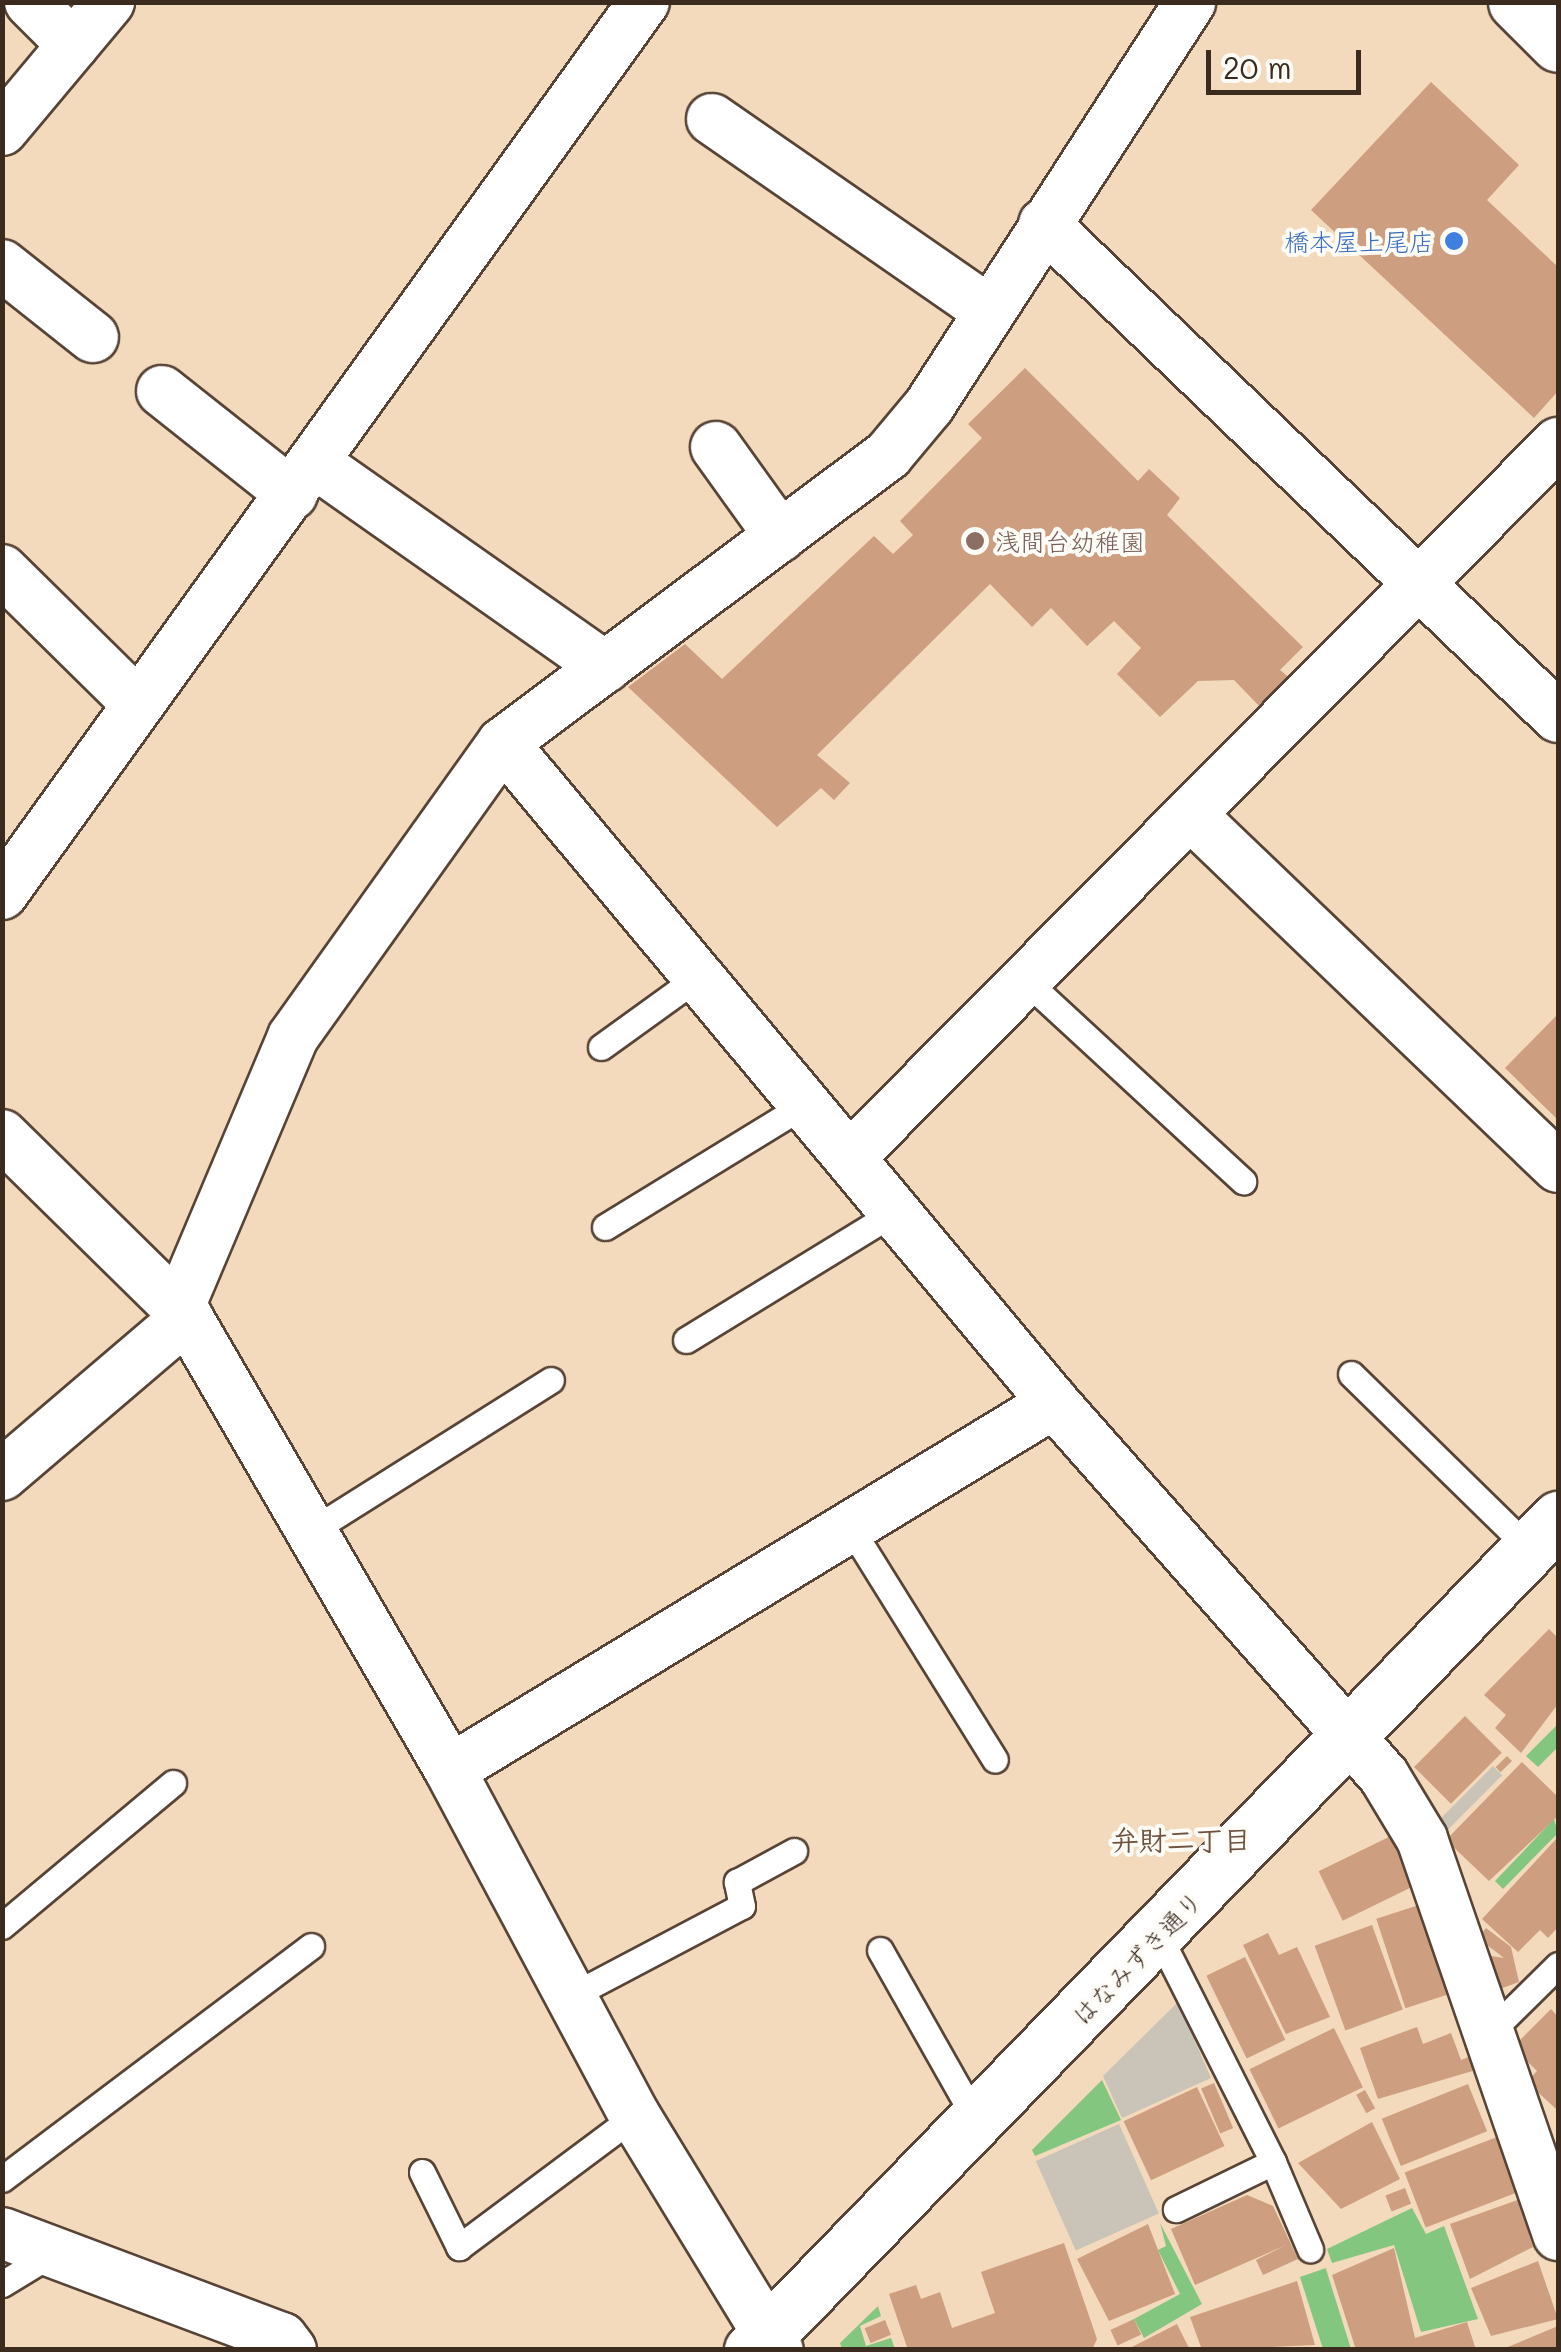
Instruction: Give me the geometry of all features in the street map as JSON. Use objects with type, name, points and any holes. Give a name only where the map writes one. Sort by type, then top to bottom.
[{"type":"street","points":[[30,2],[73,45]]},
{"type":"street","points":[[2,130],[108,2]]},
{"type":"street","points":[[2,894],[644,2]]},
{"type":"street","points":[[2,1475],[183,1312],[293,1037],[503,743],[888,455],[989,311],[1190,2]]},
{"type":"street","points":[[1516,2],[1558,44]]},
{"type":"street","points":[[712,118],[989,311]]},
{"type":"street","points":[[1044,224],[1558,716]]},
{"type":"street","points":[[2,265],[93,337]]},
{"type":"street","points":[[162,391],[605,667]]},
{"type":"street","points":[[850,1157],[1558,443]]},
{"type":"street","points":[[716,447],[780,536]]},
{"type":"street","points":[[2,570],[138,704]]},
{"type":"street","points":[[503,743],[1054,1402],[1344,1736],[1384,1776],[1422,1839],[1493,2029],[1558,2234]]},
{"type":"street","points":[[1190,814],[1558,1167]]},
{"type":"street","points":[[2,1134],[183,1312],[308,1533],[450,1770],[635,2116],[766,2344]]},
{"type":"street","points":[[450,1770],[1054,1402]]},
{"type":"street","name":"はなみずき通り","points":[[766,2344],[976,2120],[1160,1938],[1344,1736],[1544,1534]]},
{"type":"street","points":[[2,2233],[254,2344]]},
{"type":"lane","points":[[601,1046],[698,976]]},
{"type":"lane","points":[[1025,980],[1243,1180]]},
{"type":"lane","points":[[605,1227],[806,1104]]},
{"type":"lane","points":[[686,1340],[895,1212]]},
{"type":"lane","points":[[1351,1374],[1544,1534]]},
{"type":"lane","points":[[308,1533],[550,1380]]},
{"type":"lane","points":[[850,1527],[995,1760]]},
{"type":"lane","points":[[2,1926],[173,1783]]},
{"type":"lane","points":[[571,1996],[742,1906],[738,1882],[794,1851]]},
{"type":"lane","points":[[1160,1938],[1272,2162],[1310,2250]]},
{"type":"lane","points":[[2,2179],[311,1946]]},
{"type":"lane","points":[[880,1950],[976,2120]]},
{"type":"lane","points":[[1493,2029],[1558,1964]]},
{"type":"lane","points":[[422,2172],[458,2247],[635,2116]]},
{"type":"lane","points":[[1176,2209],[1272,2162]]},
{"type":"lane","points":[[2,2284],[52,2253]]},
{"type":"shaded area","points":[[1493,1766],[1502,1775],[1444,1834],[1434,1825]]},
{"type":"shaded area","points":[[1178,2002],[1211,2078],[1122,2118],[1103,2076]]},
{"type":"shaded area","points":[[1119,2124],[1159,2214],[1076,2251],[1036,2161]]},
{"type":"green space","points":[[1558,1724],[1558,1747],[1538,1767],[1526,1756]]},
{"type":"green space","points":[[1554,1819],[1558,1833],[1503,1889],[1495,1881]]},
{"type":"green space","points":[[1102,2080],[1121,2120],[1035,2156],[1032,2150]]},
{"type":"green space","points":[[1412,2208],[1426,2234],[1444,2226],[1478,2319],[1421,2332],[1394,2245],[1332,2263],[1327,2249]]},
{"type":"green space","points":[[1160,2223],[1202,2304],[1144,2338],[1134,2319],[1180,2294],[1158,2250],[1166,2246]]},
{"type":"green space","points":[[1326,2268],[1351,2349],[1323,2349],[1300,2277]]},
{"type":"green space","points":[[878,2306],[881,2316],[860,2326],[866,2346],[891,2338],[895,2349],[842,2349],[840,2343]]},
{"type":"building","points":[[1431,82],[1519,165],[1487,200],[1558,267],[1558,391],[1534,418],[1311,210]]},
{"type":"building","points":[[1025,368],[1138,481],[1149,469],[1180,498],[1167,515],[1303,647],[1280,670],[1296,683],[1263,710],[1234,680],[1198,681],[1160,717],[1117,674],[1141,648],[1114,621],[1087,646],[1051,608],[1032,627],[990,584],[817,755],[850,783],[834,800],[821,788],[777,827],[628,687],[685,644],[722,679],[874,536],[893,554],[913,535],[900,521],[982,438],[968,424]]},
{"type":"building","points":[[1558,1014],[1558,1120],[1505,1068]]},
{"type":"building","points":[[1549,1629],[1558,1638],[1558,1704],[1521,1753],[1495,1728],[1506,1715],[1484,1695]]},
{"type":"building","points":[[1465,1716],[1502,1753],[1451,1804],[1414,1767]]},
{"type":"building","points":[[1507,1756],[1512,1761],[1501,1772],[1496,1767]]},
{"type":"building","points":[[1522,1762],[1558,1797],[1558,1816],[1489,1881],[1446,1840]]},
{"type":"building","points":[[1395,1834],[1419,1883],[1343,1921],[1319,1871]]},
{"type":"building","points":[[1558,1837],[1558,1927],[1548,1938],[1540,1930],[1518,1952],[1482,1919]]},
{"type":"building","points":[[1422,1904],[1451,1993],[1405,2008],[1376,1919]]},
{"type":"building","points":[[1372,1925],[1403,2010],[1345,2030],[1315,1946]]},
{"type":"building","points":[[1486,1928],[1511,1947],[1519,1982],[1497,1990],[1485,1955],[1504,1958],[1478,1938]]},
{"type":"building","points":[[1268,1933],[1279,1955],[1297,1947],[1330,2017],[1286,2034],[1243,1945]]},
{"type":"building","points":[[1245,1957],[1285,2040],[1247,2059],[1206,1976]]},
{"type":"building","points":[[1551,2009],[1558,2017],[1556,2109],[1527,2082],[1537,2071],[1513,2047]]},
{"type":"building","points":[[1417,2027],[1423,2044],[1451,2033],[1461,2060],[1481,2052],[1486,2067],[1378,2099],[1360,2048]]},
{"type":"building","points":[[1334,2028],[1363,2087],[1278,2129],[1250,2069]]},
{"type":"building","points":[[1214,2083],[1233,2128],[1220,2134],[1201,2088]]},
{"type":"building","points":[[1468,2084],[1487,2131],[1401,2166],[1382,2119]]},
{"type":"building","points":[[1197,2087],[1224,2146],[1151,2180],[1124,2121]]},
{"type":"building","points":[[1365,2090],[1375,2108],[1366,2113],[1356,2095]]},
{"type":"building","points":[[1372,2122],[1400,2179],[1341,2209],[1298,2163]]},
{"type":"building","points":[[1497,2137],[1518,2192],[1426,2228],[1405,2172]]},
{"type":"building","points":[[1405,2188],[1411,2204],[1391,2211],[1385,2196]]},
{"type":"building","points":[[1247,2195],[1273,2206],[1298,2259],[1263,2275],[1256,2260],[1286,2245],[1195,2285],[1171,2229]]},
{"type":"building","points":[[1526,2197],[1539,2231],[1529,2235],[1533,2247],[1470,2279],[1450,2224]]},
{"type":"building","points":[[1148,2224],[1175,2294],[1109,2321],[1077,2259]]},
{"type":"building","points":[[1064,2243],[1097,2339],[1092,2350],[908,2350],[889,2294],[916,2285],[921,2299],[940,2292],[952,2328],[995,2313],[981,2272]]},
{"type":"building","points":[[1394,2248],[1415,2338],[1467,2322],[1476,2350],[1356,2350],[1332,2275]]},
{"type":"building","points":[[1538,2261],[1558,2319],[1491,2336],[1471,2288]]},
{"type":"building","points":[[1297,2281],[1315,2345],[1202,2350],[1190,2317]]},
{"type":"building","points":[[1134,2319],[1141,2334],[1118,2345],[1110,2330]]},
{"type":"building","points":[[885,2320],[891,2335],[871,2343],[865,2328]]},
{"type":"building","points":[[1177,2324],[1190,2350],[1126,2350]]},
{"type":"building","points":[[1558,2326],[1558,2349],[1503,2349]]},
{"type":"place","name":"橋本屋上尾店","points":[[1454,241]]},
{"type":"place","name":"浅間台幼稚園","points":[[975,541]]},
{"type":"district","name":"弁財二丁目","points":[[1181,1839]]}]
